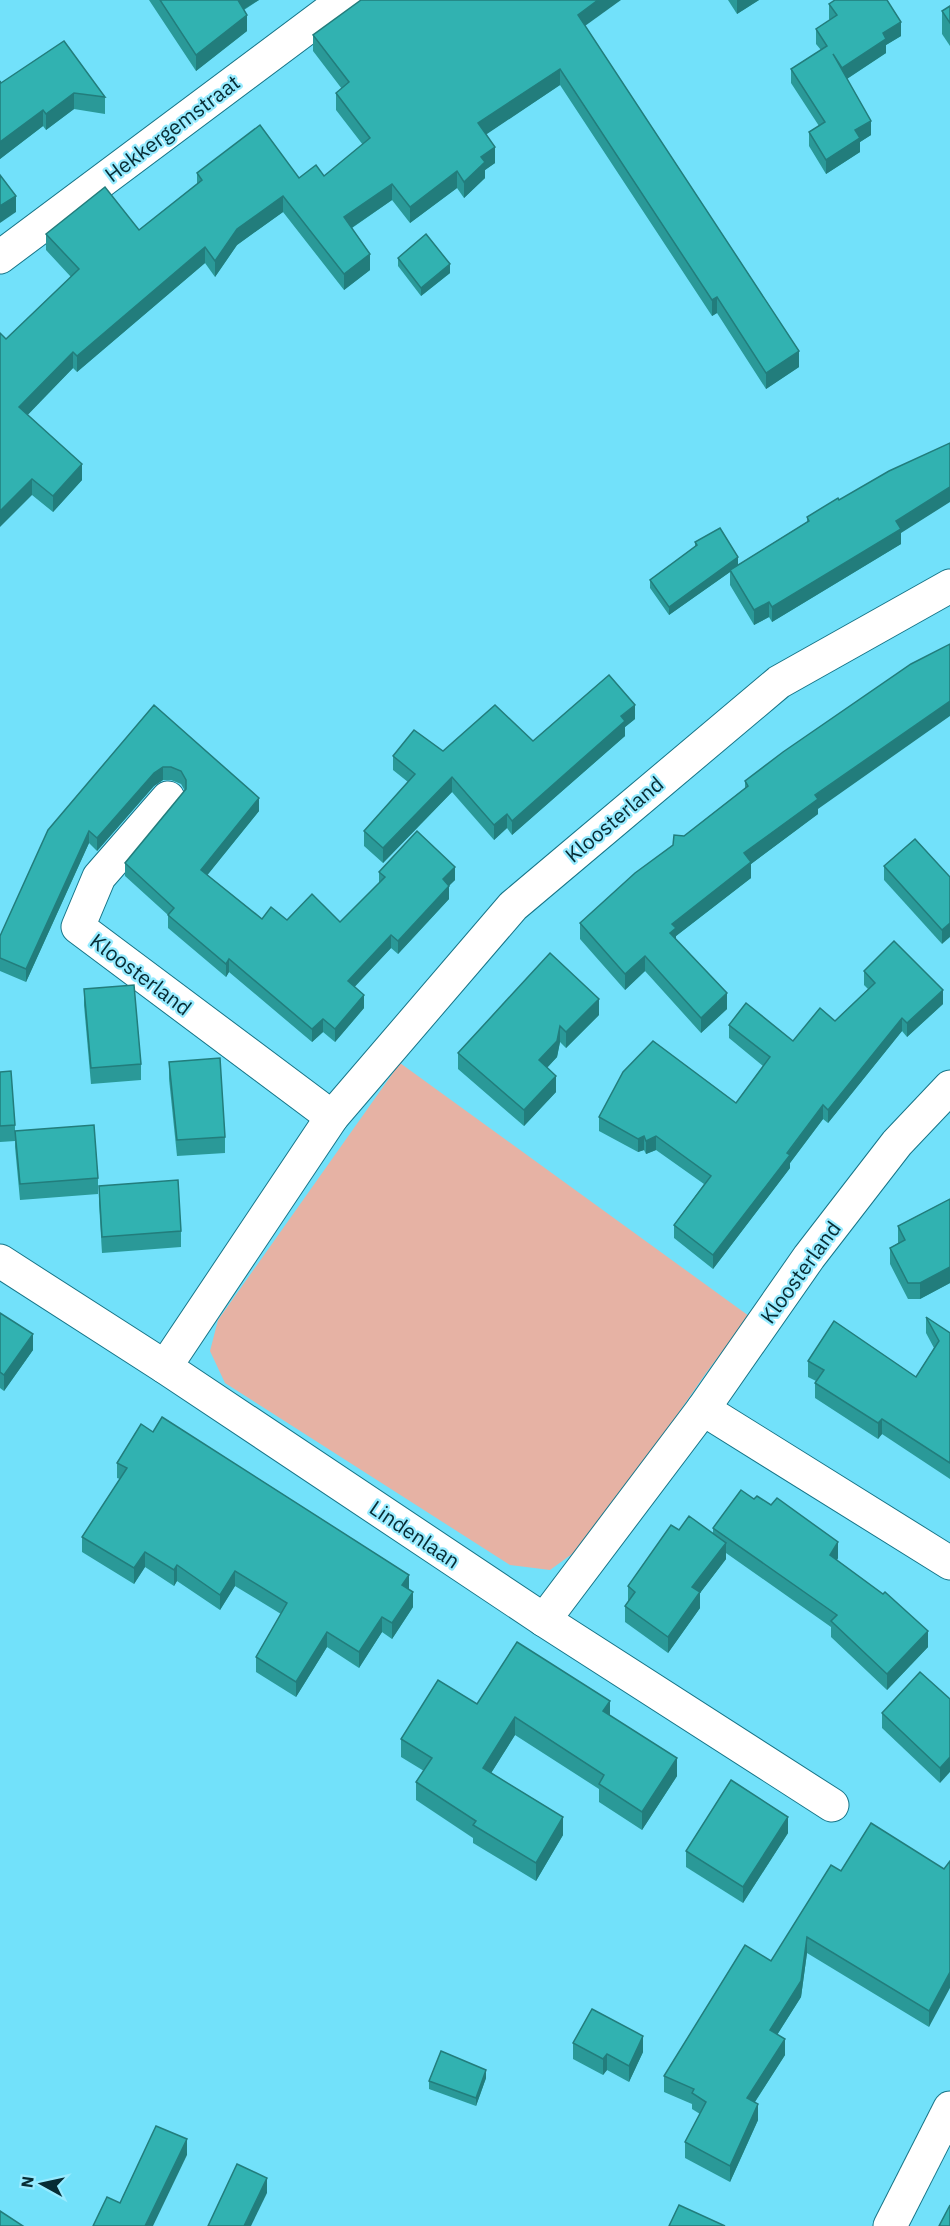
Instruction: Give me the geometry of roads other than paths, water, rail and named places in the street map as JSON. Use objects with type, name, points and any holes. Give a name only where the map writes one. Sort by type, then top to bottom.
[{"type":"street","name":"Hekkergemstraat","points":[[0,257],[344,0]]},
{"type":"street","name":"Kloosterland","points":[[165,1367],[332,1117],[513,906],[779,682],[950,586]]},
{"type":"street","name":"Kloosterland","points":[[168,798],[99,877],[78,927],[332,1117]]},
{"type":"street","name":"Kloosterland","points":[[544,1620],[703,1409],[809,1257],[897,1143],[950,1087]]},
{"type":"street","name":"Lindenlaan","points":[[0,1261],[165,1367],[544,1620],[832,1805]]},
{"type":"street","points":[[703,1409],[950,1563]]},
{"type":"street","points":[[890,2226],[950,2108]]}]
